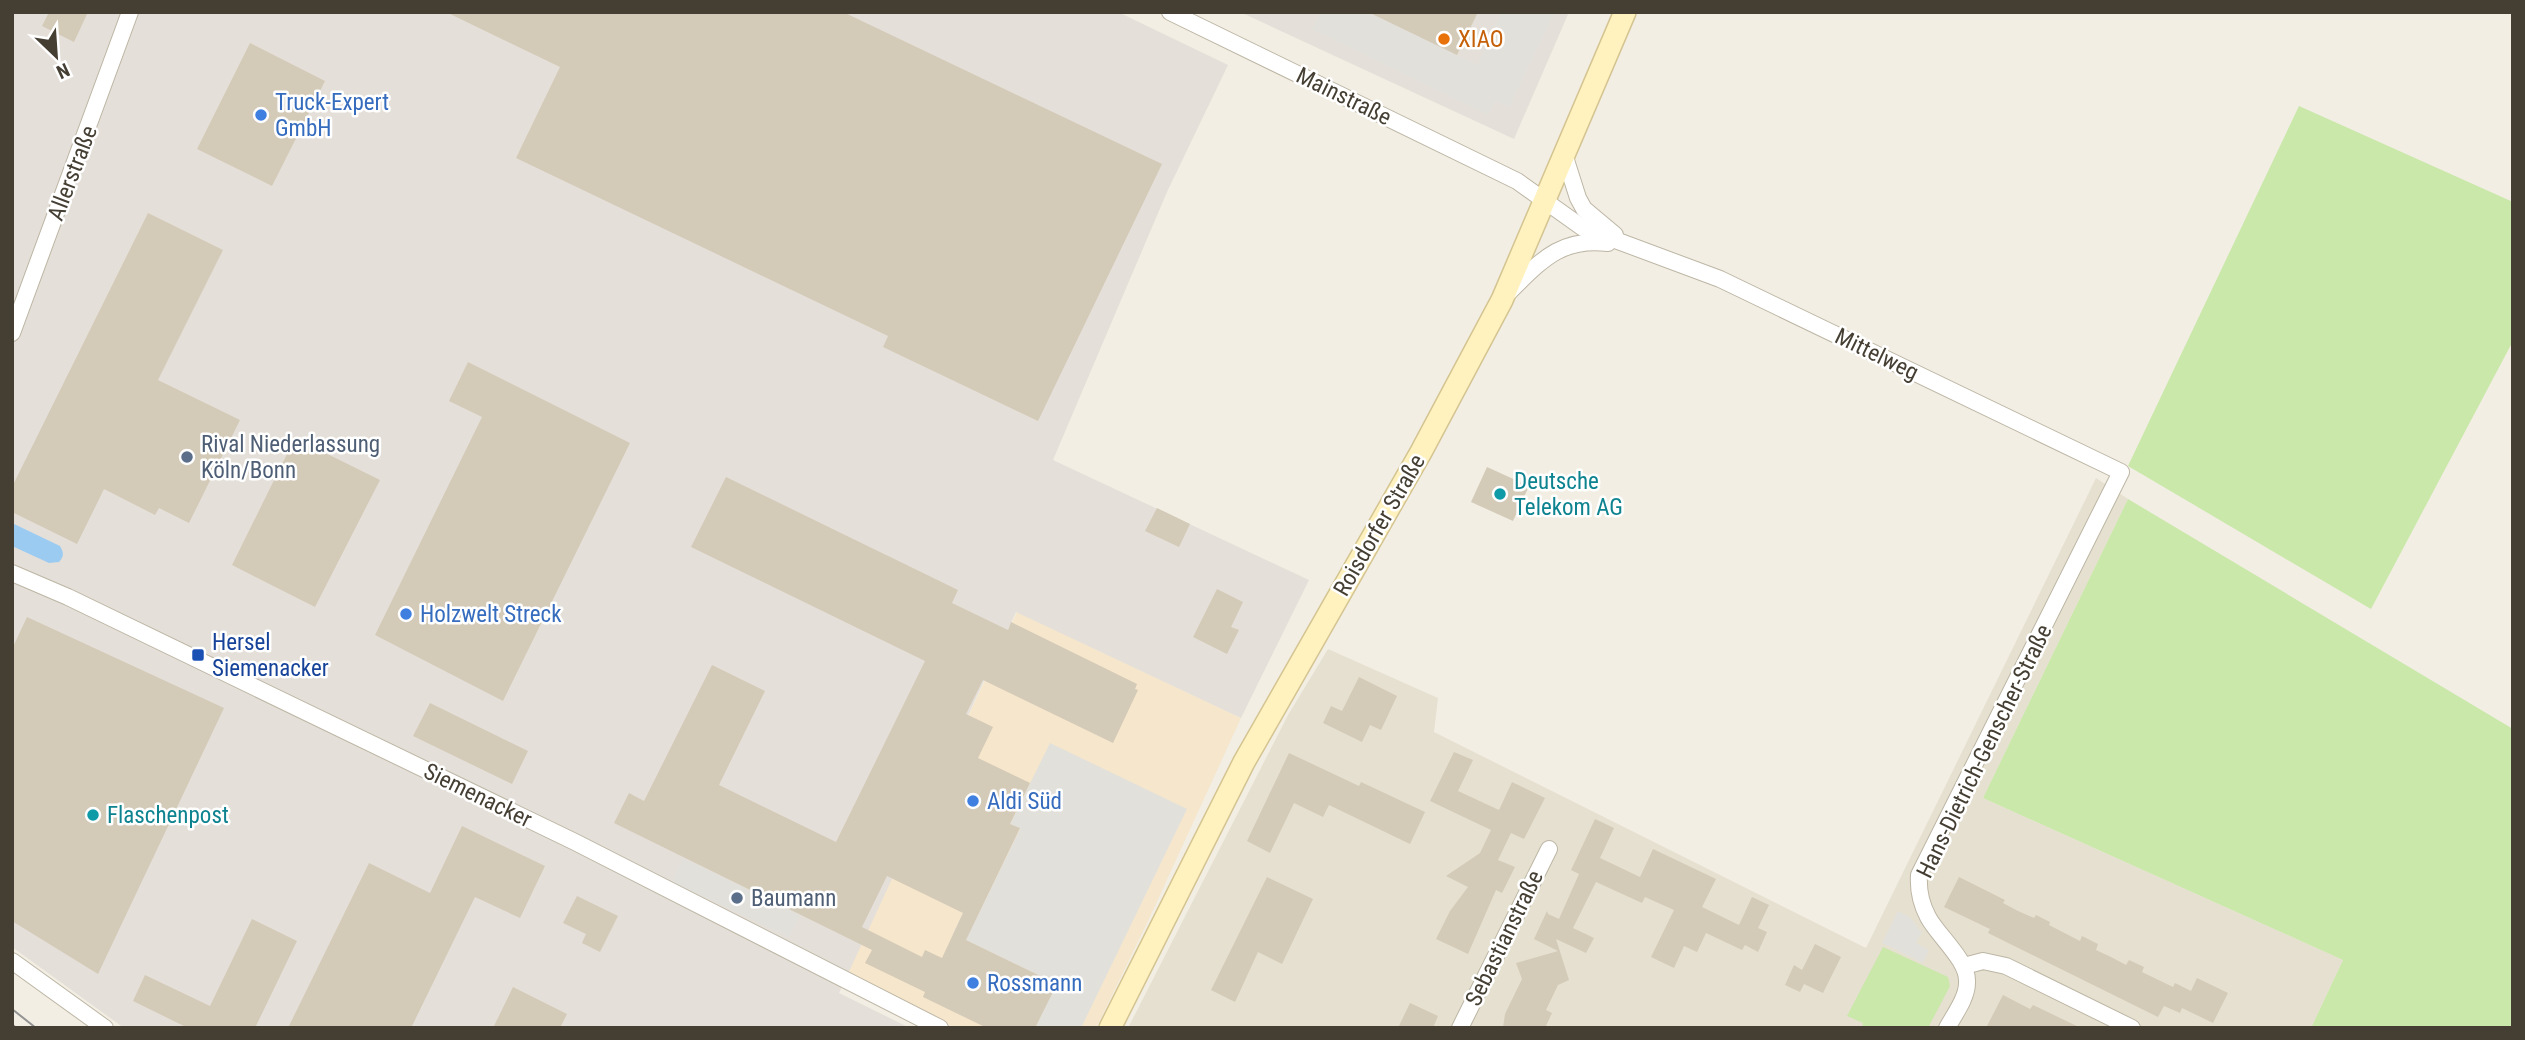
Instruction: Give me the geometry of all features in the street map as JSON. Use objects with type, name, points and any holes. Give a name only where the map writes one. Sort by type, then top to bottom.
[{"type":"main road","name":"Roisdorfer Straße","points":[[1110,1028],[1244,762],[1421,452],[1502,300],[1625,12]]},
{"type":"street","name":"Allerstraße","points":[[12,333],[130,12]]},
{"type":"street","name":"Mainstraße","points":[[1170,12],[1517,181]]},
{"type":"street","name":"Mittelweg","points":[[1564,154],[1584,209],[1628,246]]},
{"type":"street","name":"Mittelweg","points":[[1517,181],[1583,228],[1720,279],[2121,472]]},
{"type":"street","name":"Mittelweg","points":[[1502,300],[1544,259],[1560,249],[1575,243],[1592,242],[1628,246]]},
{"type":"street","name":"Hans-Dietrich-Genscher-Straße","points":[[1964,966],[1928,918],[1918,888],[1919,875],[2121,472]]},
{"type":"street","name":"Siemenacker","points":[[12,573],[68,597],[587,848],[940,1028]]},
{"type":"street","name":"Sebastianstraße","points":[[1460,1028],[1549,849]]},
{"type":"street","points":[[12,961],[104,1028]]},
{"type":"street","points":[[1947,1028],[1968,981],[1964,966],[1983,961],[2006,966],[2133,1028]]},
{"type":"shaded area","points":[[12,12],[1118,12],[1228,65],[1167,192],[1053,460],[1309,580],[1241,718],[1016,612],[839,993],[910,1028],[124,1028],[12,947]]},
{"type":"shaded area","points":[[1240,12],[1569,12],[1514,139]]},
{"type":"shaded area","points":[[1321,12],[1378,12],[1377,16],[1477,65],[1502,12],[1555,12],[1509,107],[1495,101],[1488,115],[1312,29]]},
{"type":"shaded area","points":[[2096,478],[2128,499],[1983,798],[2343,960],[2311,1028],[1128,1028],[1288,715],[1328,649],[1438,698],[1434,732],[1866,948]]},
{"type":"shaded area","points":[[1017,612],[1241,718],[1096,1028],[955,1028],[848,972]]},
{"type":"shaded area","points":[[1050,743],[1187,809],[1081,1028],[1035,1028],[1056,984],[953,934],[963,913],[976,919],[1020,829],[1010,824]]},
{"type":"shaded area","name":"Baumann","points":[[683,858],[800,915],[789,937],[672,882]]},
{"type":"shaded area","points":[[1898,911],[1910,917],[1922,933],[1916,943],[1929,950],[1923,963],[1882,943]]},
{"type":"green space","points":[[2299,106],[2513,202],[2513,341],[2371,609],[2128,466]]},
{"type":"green space","points":[[2128,499],[2513,729],[2513,1028],[2311,1028],[2343,960],[1983,798]]},
{"type":"green space","points":[[1883,947],[1948,977],[1950,986],[1928,1028],[1862,1028],[1863,1023],[1847,1016]]},
{"type":"water","points":[[12,523],[60,546],[63,554],[59,562],[49,563],[12,546]]},
{"type":"building","points":[[49,12],[88,12],[74,42],[42,26]]},
{"type":"building","points":[[446,12],[843,12],[1162,164],[1038,421],[883,347],[888,336],[516,158],[560,67]]},
{"type":"building","name":"XIAO","points":[[1368,12],[1478,12],[1457,55]]},
{"type":"building","name":"Truck-Expert GmbH","points":[[250,43],[325,81],[272,186],[197,149]]},
{"type":"building","points":[[148,213],[223,250],[158,380],[240,420],[189,523],[159,508],[155,515],[104,489],[77,544],[12,512],[12,487]]},
{"type":"building","points":[[468,362],[630,443],[503,701],[375,635],[482,417],[449,401]]},
{"type":"building","points":[[295,438],[380,480],[315,607],[232,565]]},
{"type":"building","name":"Deutsche Telekom AG","points":[[1487,467],[1529,486],[1513,521],[1471,502]]},
{"type":"building","points":[[726,477],[958,590],[952,603],[1008,630],[1011,622],[1137,684],[1135,689],[1138,690],[1113,743],[983,680],[966,714],[993,727],[978,758],[1030,783],[1010,824],[1020,828],[966,940],[1057,984],[1035,1028],[987,1028],[923,997],[925,992],[865,963],[872,950],[614,823],[629,793],[644,801],[712,665],[765,691],[719,785],[836,842],[925,661],[691,547]],"holes":[[[887,876],[963,913],[942,958],[925,950],[922,957],[862,927]]]},
{"type":"building","points":[[1157,508],[1190,524],[1179,547],[1145,531]]},
{"type":"building","points":[[1217,589],[1243,602],[1231,627],[1239,630],[1227,654],[1193,637]]},
{"type":"building","name":"Flaschenpost","points":[[27,617],[224,708],[98,974],[12,921],[12,649]]},
{"type":"building","points":[[1359,677],[1397,696],[1381,730],[1370,725],[1362,742],[1323,723],[1331,706],[1342,711]]},
{"type":"building","points":[[430,703],[528,751],[512,784],[413,736]]},
{"type":"building","points":[[1454,752],[1473,760],[1458,791],[1499,810],[1512,782],[1545,798],[1524,839],[1511,833],[1498,860],[1515,867],[1502,893],[1496,890],[1468,954],[1436,939],[1450,911],[1468,887],[1446,876],[1480,853],[1491,830],[1430,801]]},
{"type":"building","points":[[1289,753],[1359,786],[1361,782],[1425,812],[1410,844],[1329,805],[1323,817],[1294,803],[1270,853],[1247,841]]},
{"type":"building","points":[[1595,819],[1614,828],[1600,858],[1640,877],[1653,849],[1716,879],[1702,907],[1739,925],[1752,897],[1769,905],[1758,928],[1767,932],[1758,952],[1745,945],[1742,950],[1706,933],[1697,952],[1684,946],[1674,968],[1651,957],[1674,910],[1645,897],[1642,903],[1596,882],[1573,928],[1594,938],[1586,953],[1556,939],[1569,980],[1558,985],[1546,1010],[1552,1013],[1545,1028],[1503,1028],[1505,1014],[1522,979],[1516,963],[1558,951],[1534,939],[1547,911],[1559,919],[1579,874],[1571,870]]},
{"type":"building","points":[[462,826],[545,866],[520,918],[475,897],[411,1028],[288,1028],[369,863],[430,893]]},
{"type":"building","points":[[1267,877],[1313,899],[1282,964],[1258,952],[1235,1002],[1211,990]]},
{"type":"building","points":[[1959,877],[2005,900],[2003,903],[2018,911],[2050,922],[2049,925],[2080,941],[2082,936],[2098,944],[2096,950],[2126,965],[2129,960],[2144,967],[2142,972],[2173,987],[2175,983],[2191,991],[2197,978],[2228,993],[2213,1023],[2182,1008],[2180,1013],[2164,1006],[2158,1017],[1988,933],[1990,929],[1944,907]]},
{"type":"building","points":[[577,896],[618,916],[600,952],[582,943],[586,934],[563,923]]},
{"type":"building","points":[[252,919],[297,941],[255,1028],[188,1028],[133,1001],[145,975],[210,1006]]},
{"type":"building","points":[[1815,944],[1841,957],[1823,993],[1804,984],[1800,992],[1785,985],[1794,965],[1802,970]]},
{"type":"building","points":[[513,987],[567,1014],[560,1028],[493,1028]]},
{"type":"building","points":[[2003,995],[2030,1009],[2033,1005],[2081,1028],[1986,1028]]},
{"type":"building","points":[[1410,1003],[1438,1016],[1433,1028],[1398,1028]]},
{"type":"tram line","points":[[12,1009],[36,1028]]},
{"type":"tram line","points":[[12,1024],[16,1028]]},
{"type":"place","name":"XIAO","points":[[1444,39]]},
{"type":"place","name":"Truck-Expert GmbH","points":[[261,115]]},
{"type":"place","name":"Rival Niederlassung Köln/Bonn","points":[[187,457]]},
{"type":"place","name":"Deutsche Telekom AG","points":[[1500,494]]},
{"type":"place","name":"Holzwelt Streck","points":[[406,614]]},
{"type":"place","name":"Hersel Siemenacker","points":[[198,655]]},
{"type":"place","name":"Aldi Süd","points":[[973,801]]},
{"type":"place","name":"Flaschenpost","points":[[93,815]]},
{"type":"place","name":"Baumann","points":[[737,898]]},
{"type":"place","name":"Rossmann","points":[[973,983]]}]
